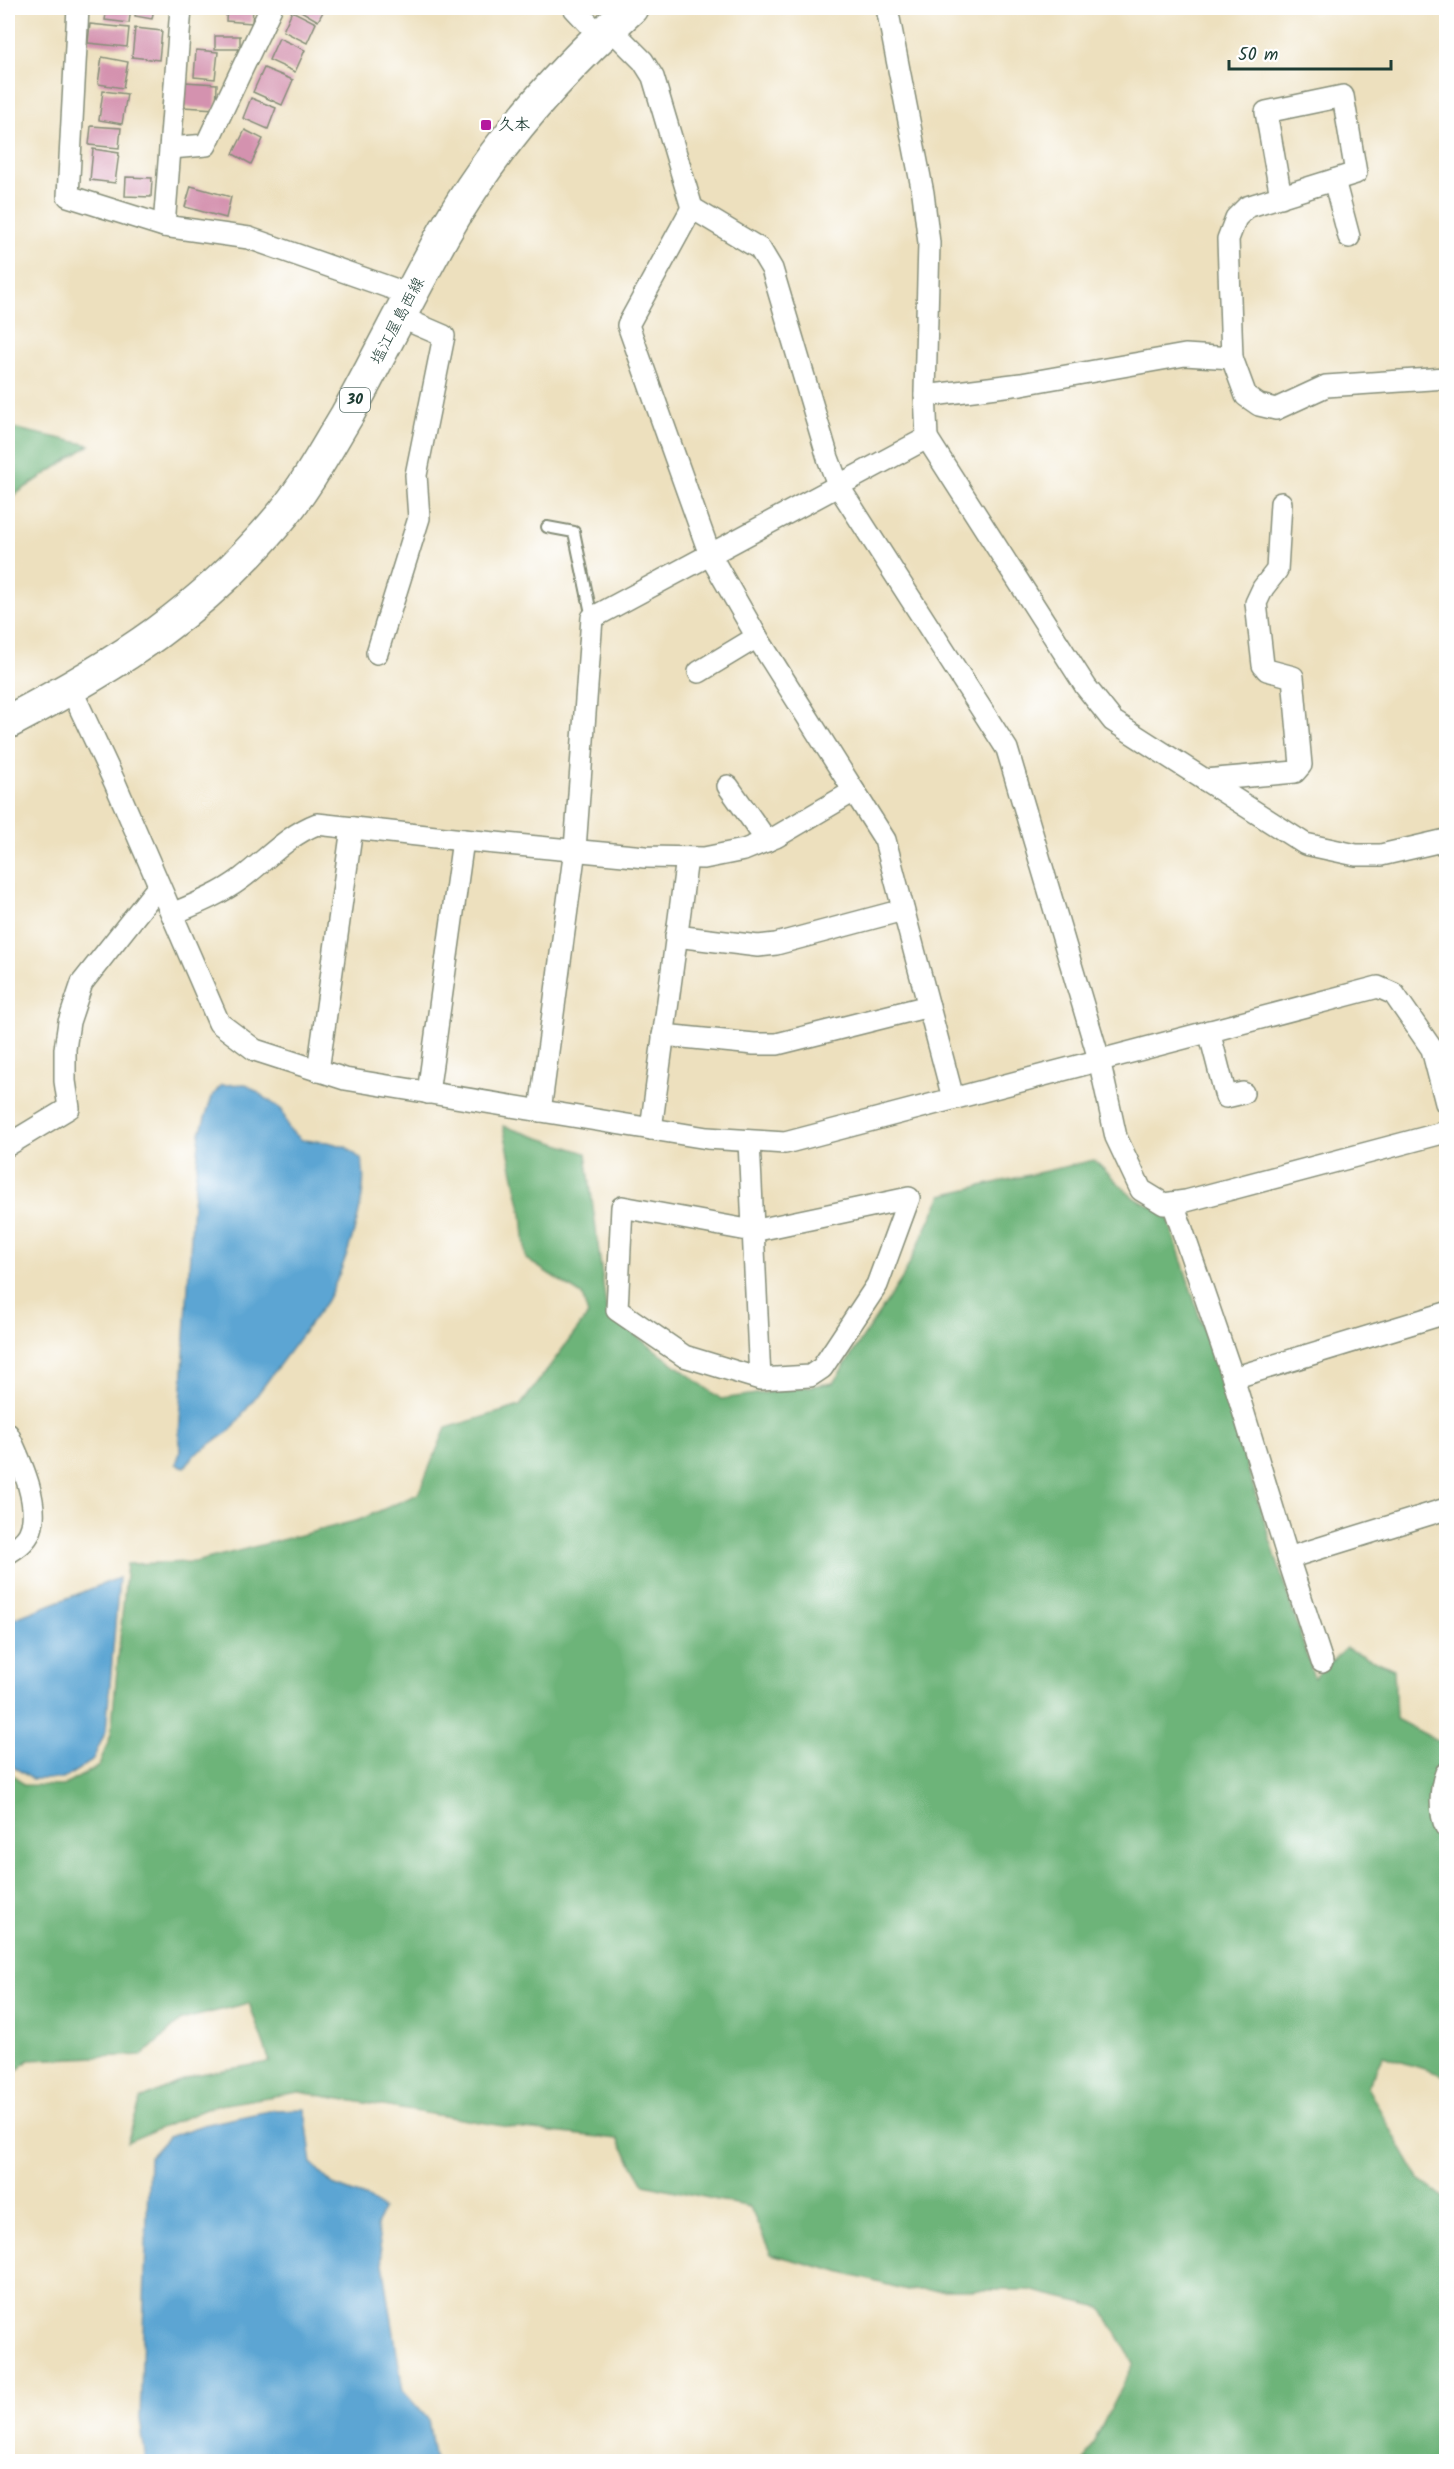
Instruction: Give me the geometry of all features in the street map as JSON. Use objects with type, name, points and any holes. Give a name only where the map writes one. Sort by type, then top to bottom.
[{"type":"main road","name":"塩江屋島西線","points":[[8,722],[70,689],[144,643],[194,606],[250,552],[285,511],[319,463],[445,233],[508,136],[537,101],[614,23]]},
{"type":"street","points":[[78,8],[68,196],[164,226],[249,238],[406,305],[444,336],[417,476],[418,518],[377,653]]},
{"type":"street","points":[[164,226],[181,8]]},
{"type":"street","points":[[171,148],[206,145],[271,8]]},
{"type":"street","points":[[574,8],[614,23],[653,77],[692,208],[760,249],[772,269],[838,487],[1007,749],[1098,1059],[1116,1137],[1141,1190],[1164,1204],[1173,1203],[1446,1132]]},
{"type":"street","points":[[887,8],[923,193],[929,243],[925,396],[927,438],[1086,687],[1113,721],[1305,844],[1331,852],[1380,855],[1446,840]]},
{"type":"street","points":[[1281,197],[1266,112],[1343,96],[1356,173],[1281,197],[1247,207],[1236,218],[1228,239],[1232,358],[1246,396],[1259,405],[1276,409],[1326,386],[1446,378]]},
{"type":"street","points":[[1334,180],[1348,237]]},
{"type":"street","points":[[692,208],[628,325],[710,555],[757,637],[885,840],[953,1098]]},
{"type":"street","points":[[925,396],[1021,384],[1185,356],[1232,358]]},
{"type":"street","points":[[540,1111],[575,849],[592,618],[927,438]]},
{"type":"street","points":[[1205,780],[1295,772],[1301,765],[1293,676],[1267,670],[1263,665],[1256,603],[1276,570],[1281,503]]},
{"type":"street","points":[[699,672],[757,637]]},
{"type":"street","points":[[70,689],[115,783],[158,887],[219,1023],[255,1050],[318,1071],[345,1079],[707,1138],[785,1143],[1378,987],[1394,994],[1432,1049],[1446,1103]]},
{"type":"street","points":[[728,786],[767,841]]},
{"type":"street","points":[[172,915],[220,893],[303,830],[317,824],[645,857],[704,858],[744,850],[767,841],[854,791]]},
{"type":"street","points":[[318,1071],[352,828]]},
{"type":"street","points":[[428,1093],[463,840]]},
{"type":"street","points":[[651,1129],[687,858]]},
{"type":"street","points":[[8,1145],[69,1108],[65,1081],[65,1049],[69,1022],[82,983],[158,887]]},
{"type":"street","points":[[676,936],[758,946],[777,944],[903,910]]},
{"type":"street","points":[[663,1035],[754,1044],[777,1044],[929,1006]]},
{"type":"street","points":[[1209,1031],[1226,1097],[1243,1093]]},
{"type":"street","points":[[749,1141],[760,1379]]},
{"type":"street","points":[[909,1198],[878,1285],[822,1368],[810,1376],[760,1379],[684,1356],[617,1310],[622,1207],[753,1231],[909,1198]]},
{"type":"street","points":[[1173,1203],[1233,1378],[1322,1662]]},
{"type":"street","points":[[1233,1378],[1446,1313]]},
{"type":"street","points":[[8,1434],[28,1482],[32,1512],[30,1532],[22,1544],[8,1553]]},
{"type":"street","points":[[1288,1558],[1446,1509]]},
{"type":"street","points":[[1446,1773],[1442,1800],[1443,1821],[1446,1827]]},
{"type":"lane","points":[[547,527],[574,532],[592,618]]},
{"type":"green space","points":[[8,427],[90,445],[8,499]]},
{"type":"green space","points":[[503,1126],[586,1153],[607,1314],[721,1399],[833,1383],[903,1277],[942,1195],[1094,1160],[1134,1198],[1167,1214],[1314,1678],[1346,1648],[1394,1669],[1396,1719],[1446,1745],[1446,2076],[1383,2056],[1367,2087],[1419,2179],[1446,2199],[1446,2461],[1084,2461],[1134,2363],[1101,2307],[1029,2290],[907,2290],[771,2254],[750,2207],[644,2184],[618,2139],[515,2128],[299,2092],[213,2106],[127,2142],[141,2099],[194,2075],[270,2062],[249,2003],[181,2020],[143,2055],[29,2060],[8,2078],[8,1770],[24,1785],[63,1786],[99,1766],[111,1734],[127,1564],[195,1562],[359,1520],[418,1494],[446,1428],[520,1406],[588,1315],[582,1295],[526,1259],[522,1214]]},
{"type":"water","points":[[246,1084],[282,1110],[289,1129],[302,1140],[328,1142],[346,1147],[361,1159],[363,1191],[354,1232],[340,1272],[326,1302],[231,1430],[193,1456],[185,1467],[176,1464],[181,1450],[179,1436],[193,1203],[200,1133],[212,1097],[221,1085]]},
{"type":"water","points":[[119,1578],[106,1731],[92,1761],[63,1779],[32,1779],[8,1763],[8,1621]]},
{"type":"water","points":[[305,2109],[312,2164],[333,2185],[370,2199],[383,2209],[377,2225],[403,2391],[428,2419],[435,2461],[146,2461],[140,2419],[149,2158],[168,2137],[203,2125],[273,2110]]},
{"type":"building","points":[[107,8],[131,8],[129,23],[105,20]]},
{"type":"building","points":[[137,8],[154,8],[152,19],[135,16]]},
{"type":"building","points":[[227,8],[253,8],[252,23],[226,21]]},
{"type":"building","points":[[304,8],[325,8],[318,21],[301,11]]},
{"type":"building","points":[[292,11],[316,23],[307,43],[283,31]]},
{"type":"building","points":[[90,24],[129,28],[127,47],[88,43]]},
{"type":"building","points":[[135,28],[162,31],[159,60],[132,57]]},
{"type":"building","points":[[215,36],[240,36],[240,49],[215,49]]},
{"type":"building","points":[[279,38],[305,50],[295,72],[269,60]]},
{"type":"building","points":[[196,50],[218,52],[215,79],[194,77]]},
{"type":"building","points":[[102,57],[128,62],[123,88],[98,84]]},
{"type":"building","points":[[264,68],[293,80],[282,105],[253,92]]},
{"type":"building","points":[[184,82],[217,84],[216,109],[183,107]]},
{"type":"building","points":[[103,91],[127,94],[122,124],[99,120]]},
{"type":"building","points":[[251,98],[276,108],[268,129],[243,118]]},
{"type":"building","points":[[91,126],[121,128],[119,148],[89,145]]},
{"type":"building","points":[[245,130],[263,139],[251,164],[233,154]]},
{"type":"building","points":[[93,149],[119,153],[115,183],[90,180]]},
{"type":"building","points":[[126,177],[152,178],[151,197],[125,196]]},
{"type":"building","points":[[191,186],[231,197],[226,218],[185,207]]},
{"type":"place","name":"久本","points":[[486,125]]}]
